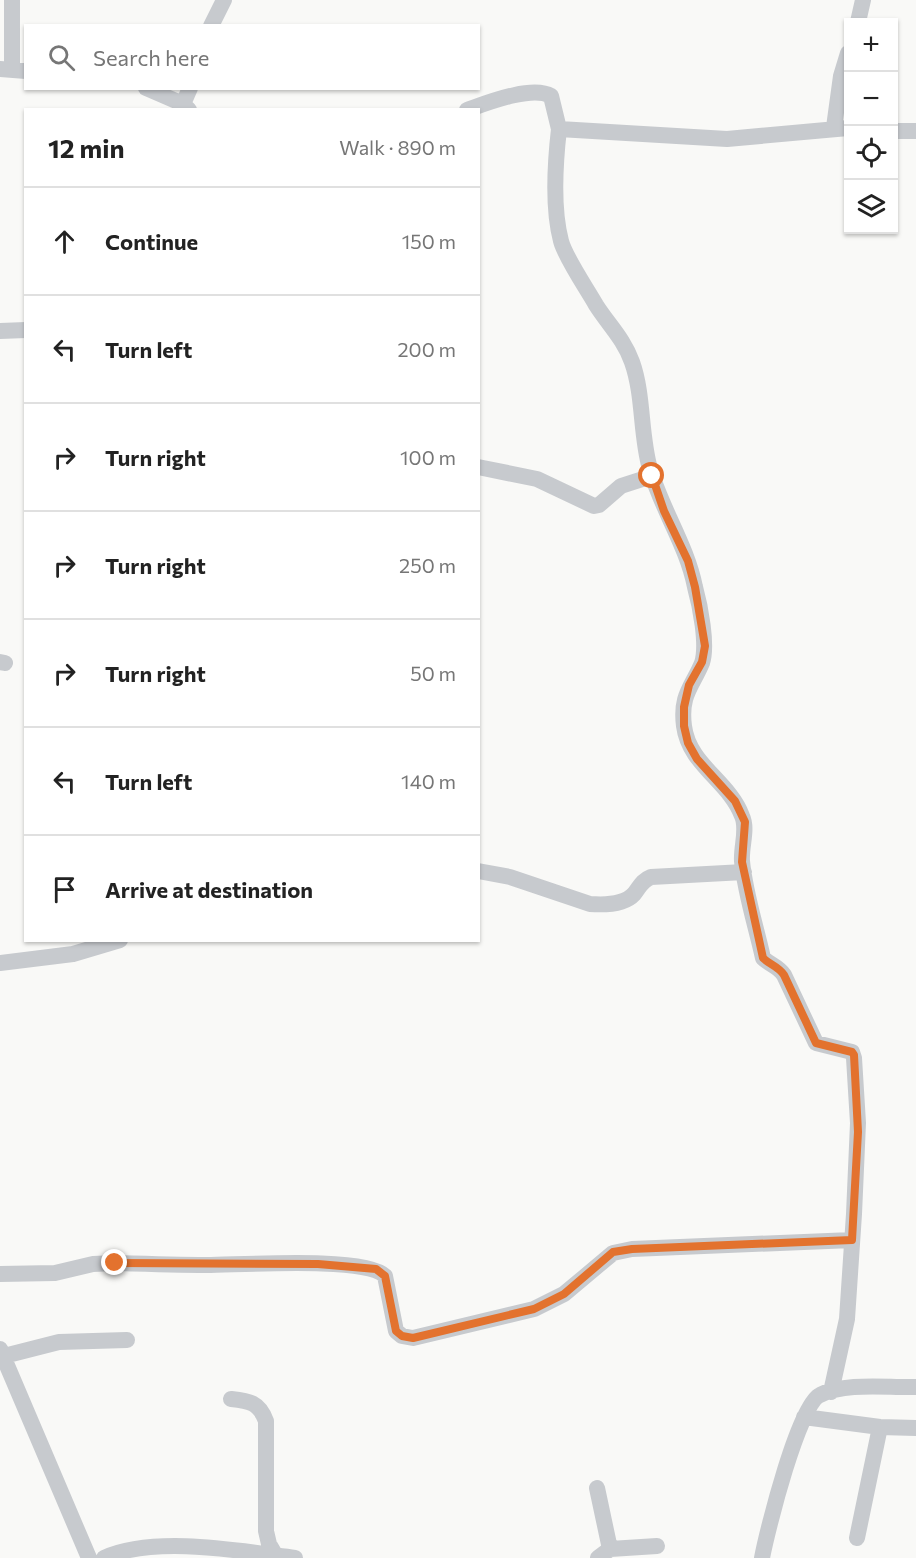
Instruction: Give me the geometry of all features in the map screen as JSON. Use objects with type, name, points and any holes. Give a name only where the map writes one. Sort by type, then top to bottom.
[{"type":"street","points":[[12,0],[12,70]]},
{"type":"street","points":[[212,24],[224,0]]},
{"type":"street","points":[[859,18],[863,0]]},
{"type":"street","points":[[559,129],[727,140],[841,128],[841,76],[844,67]]},
{"type":"street","points":[[152,90],[187,101]]},
{"type":"street","points":[[473,108],[500,99],[546,93],[551,96],[559,129],[557,213],[561,241],[597,305],[626,346],[633,363],[652,476],[664,511],[690,569],[705,646],[702,662],[689,685],[684,707],[684,726],[688,743],[697,759],[718,781],[741,812],[745,822],[742,851],[744,872],[763,958],[769,964],[779,968],[784,975],[816,1043],[852,1052],[854,1055],[858,1132],[847,1319],[831,1392]]},
{"type":"street","points":[[898,131],[916,131]]},
{"type":"street","points":[[0,331],[24,330]]},
{"type":"street","points":[[480,466],[537,479],[594,506],[621,486],[652,476]]},
{"type":"street","points":[[480,871],[510,877],[590,904],[604,904],[627,899],[641,883],[651,877],[744,872]]},
{"type":"street","points":[[0,963],[73,954],[113,942]]},
{"type":"street","points":[[0,1274],[55,1273],[93,1264],[115,1263],[318,1264],[376,1269],[385,1276],[396,1331],[402,1336],[413,1338],[534,1309],[564,1294],[613,1252],[852,1240]]},
{"type":"street","points":[[89,1558],[2,1352],[59,1342],[127,1340]]},
{"type":"street","points":[[762,1558],[787,1462],[810,1403],[818,1395],[852,1388],[916,1387]]},
{"type":"street","points":[[231,1399],[252,1402],[263,1412],[266,1421],[266,1531],[269,1544],[276,1556]]},
{"type":"street","points":[[804,1417],[880,1427],[916,1428]]},
{"type":"street","points":[[857,1538],[880,1427]]},
{"type":"street","points":[[597,1488],[604,1553],[657,1546]]},
{"type":"street","points":[[104,1558],[123,1550],[188,1547],[295,1558]]},
{"type":"route","points":[[115,1263],[318,1264],[376,1269],[385,1276],[396,1331],[402,1336],[413,1338],[534,1309],[564,1294],[613,1252],[632,1249],[852,1240],[858,1132],[854,1055],[852,1052],[816,1043],[784,975],[779,968],[769,964],[763,958],[742,862],[745,822],[735,801],[697,759],[688,743],[684,726],[684,707],[689,685],[702,662],[705,646],[688,561],[664,511],[652,476]]}]
